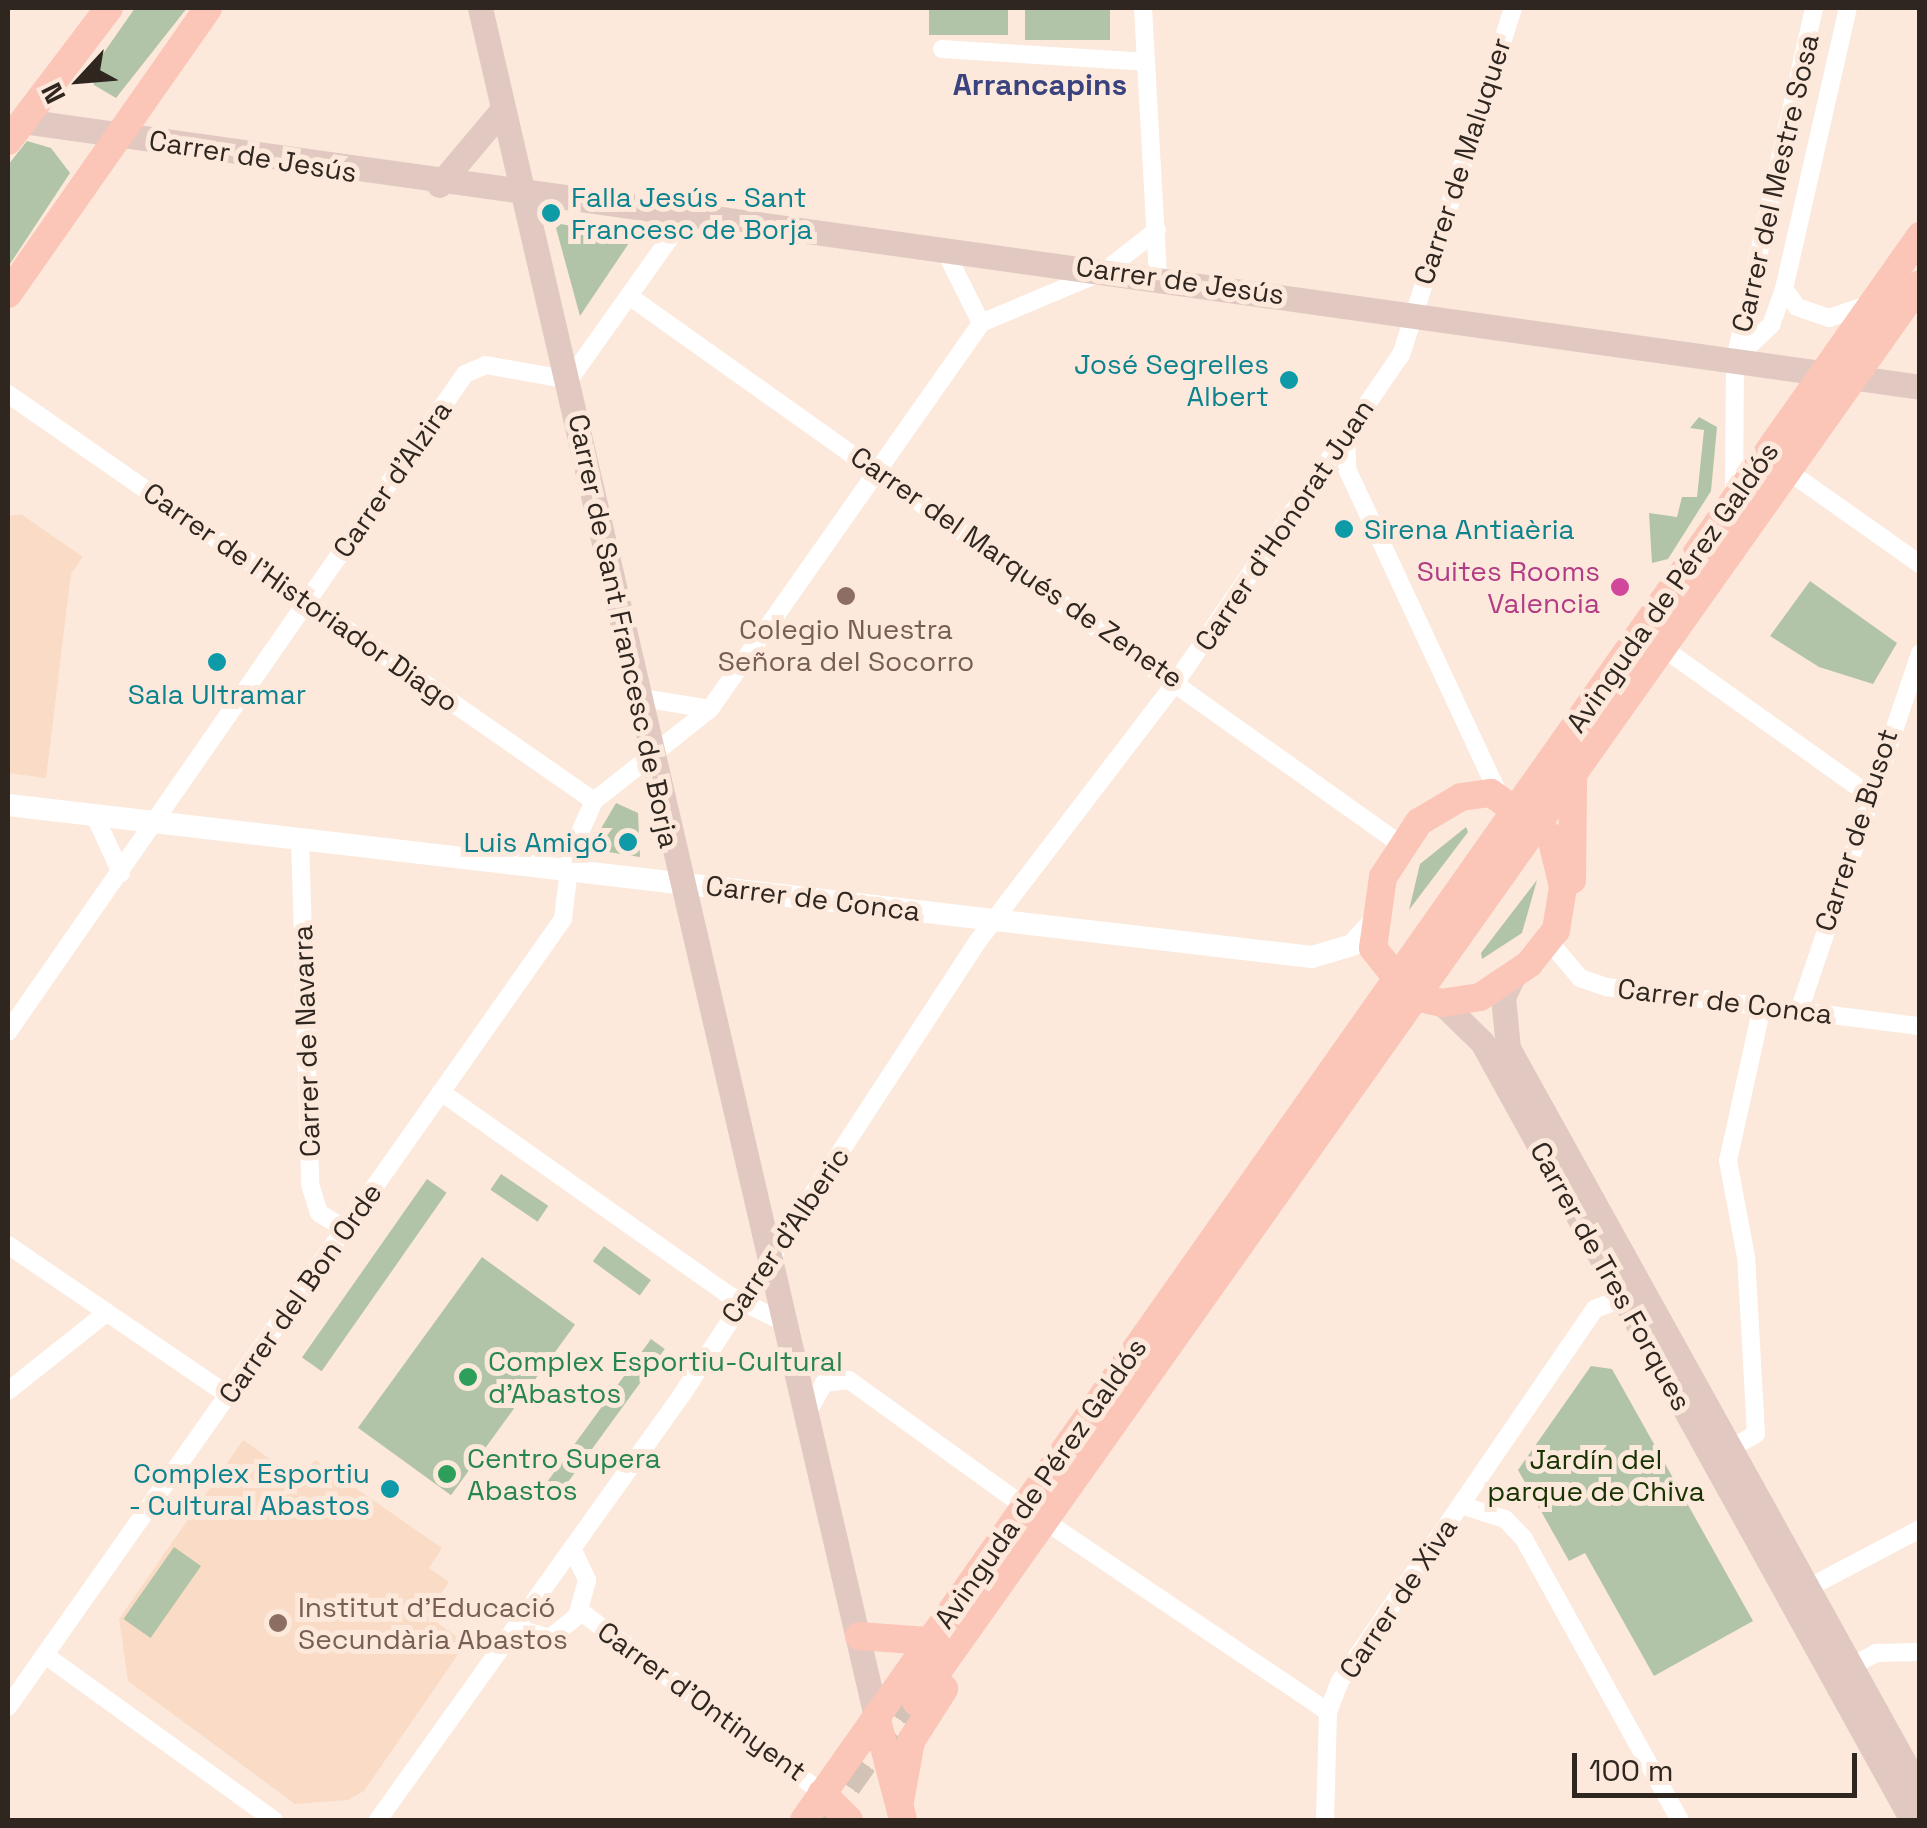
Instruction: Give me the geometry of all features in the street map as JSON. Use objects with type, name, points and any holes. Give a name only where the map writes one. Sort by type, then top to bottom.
[{"type":"main road","points":[[13,127],[109,8]]},
{"type":"main road","points":[[8,294],[208,8]]},
{"type":"main road","name":"Carrer de Sant Francesc de Borja","points":[[480,8],[569,380],[649,756],[778,1320],[807,1418],[876,1716]]},
{"type":"main road","points":[[439,185],[503,109]]},
{"type":"main road","name":"Carrer de Jesús","points":[[13,127],[119,134],[682,220],[1158,276],[1826,369],[1920,387]]},
{"type":"main road","name":"Avinguda de Pérez Galdós","points":[[902,1811],[917,1728],[1058,1529],[1509,800],[1734,500],[1920,236]]},
{"type":"main road","name":"Avinguda de Pérez Galdós","points":[[804,1820],[1024,1506],[1290,1156],[1431,1001],[1574,777],[1920,284]]},
{"type":"main road","name":"Avinguda de Pérez Galdós","points":[[1554,930],[1574,868],[1574,777]]},
{"type":"main road","points":[[1509,800],[1542,824],[1562,872],[1554,930],[1512,978],[1431,1001],[1393,983],[1370,926],[1400,844],[1446,804],[1509,800]]},
{"type":"main road","name":"Carrer de Tres Forques","points":[[1512,978],[1503,997],[1508,1048],[1808,1588],[1842,1673],[1912,1820]]},
{"type":"main road","name":"Carrer de Tres Forques","points":[[1431,1001],[1482,1042],[1621,1294],[1842,1673],[1920,1792]]},
{"type":"main road","name":"Avinguda de Pérez Galdós","points":[[914,1699],[1290,1156]]},
{"type":"main road","points":[[859,1636],[927,1641]]},
{"type":"main road","points":[[876,1716],[902,1811]]},
{"type":"main road","points":[[822,1794],[849,1820]]},
{"type":"street","points":[[1143,8],[1158,276]]},
{"type":"street","name":"Carrer de Maluquer","points":[[1412,314],[1513,8]]},
{"type":"street","name":"Carrer del Mestre Sosa","points":[[1734,500],[1735,359],[1814,8]]},
{"type":"street","name":"Carrer del Mestre Sosa","points":[[1735,359],[1771,325],[1784,289],[1848,8]]},
{"type":"street","points":[[942,48],[1146,62]]},
{"type":"street","name":"Carrer de Sant Francesc de Borja","points":[[569,380],[682,220]]},
{"type":"street","points":[[594,802],[710,709],[881,473],[981,323],[1105,270],[1156,230]]},
{"type":"street","points":[[944,249],[981,323]]},
{"type":"street","points":[[1784,289],[1798,307],[1829,318],[1872,303]]},
{"type":"street","name":"Carrer del Marqués de Zenete","points":[[629,296],[1178,679],[1400,844]]},
{"type":"street","name":"Carrer d'Honorat Juan","points":[[994,918],[1178,679],[1400,355],[1412,314]]},
{"type":"street","name":"Carrer d'Alzira","points":[[8,1032],[470,369],[569,380]]},
{"type":"street","name":"Carrer de l'Historiador Diago","points":[[8,394],[594,802]]},
{"type":"street","points":[[1348,430],[1347,469],[1509,800]]},
{"type":"street","points":[[1788,471],[1920,564]]},
{"type":"street","points":[[1663,648],[1866,793]]},
{"type":"street","name":"Carrer de Busot","points":[[1799,1011],[1866,793],[1920,653]]},
{"type":"street","points":[[636,697],[710,709]]},
{"type":"street","name":"Carrer del Bon Orde","points":[[8,1707],[563,920],[568,870],[594,802]]},
{"type":"street","name":"Carrer de Conca","points":[[8,805],[1312,957],[1352,944],[1370,926]]},
{"type":"street","points":[[94,814],[120,874]]},
{"type":"street","name":"Carrer de Navarra","points":[[300,838],[310,1184],[319,1213],[345,1228]]},
{"type":"street","name":"Carrer d'Alberic","points":[[378,1820],[766,1267],[994,918]]},
{"type":"street","name":"Carrer de Conca","points":[[1554,930],[1592,983],[1920,1026]]},
{"type":"street","points":[[1730,1449],[1756,1434],[1746,1256],[1728,1162],[1762,1007]]},
{"type":"street","points":[[442,1092],[742,1302],[778,1320]]},
{"type":"street","points":[[8,1245],[228,1396]]},
{"type":"street","points":[[1621,1294],[1656,1314]]},
{"type":"street","name":"Carrer de Xiva","points":[[1324,1820],[1328,1712],[1461,1505],[1595,1309],[1621,1294]]},
{"type":"street","points":[[8,1391],[106,1313]]},
{"type":"street","points":[[807,1418],[824,1384],[849,1380],[1024,1506]]},
{"type":"street","points":[[1461,1505],[1505,1519],[1524,1539],[1680,1820]]},
{"type":"street","points":[[1058,1529],[1328,1712]]},
{"type":"street","points":[[1808,1588],[1920,1529]]},
{"type":"street","points":[[515,1628],[550,1638],[580,1611],[588,1580],[572,1548]]},
{"type":"street","name":"Carrer d'Ontinyent","points":[[580,1611],[822,1794]]},
{"type":"street","points":[[1842,1673],[1876,1653],[1920,1652]]},
{"type":"street","points":[[44,1655],[274,1820]]},
{"type":"shaded area","points":[[21,514],[83,557],[71,574],[46,778],[8,773],[8,516]]},
{"type":"shaded area","name":"Institut d'Educació Secundària Abastos","points":[[243,1440],[300,1480],[315,1460],[442,1548],[429,1568],[449,1582],[426,1615],[466,1643],[364,1791],[348,1800],[295,1804],[128,1681],[119,1619]]},
{"type":"green space","points":[[135,8],[187,8],[116,98],[94,85],[91,71]]},
{"type":"green space","points":[[929,8],[1008,8],[1008,35],[929,35]]},
{"type":"green space","points":[[1025,8],[1110,8],[1110,40],[1025,40]]},
{"type":"green space","points":[[27,141],[51,148],[70,173],[8,267],[8,165]]},
{"type":"green space","points":[[561,224],[633,237],[580,316],[556,228]]},
{"type":"green space","points":[[1699,417],[1717,427],[1711,491],[1668,559],[1652,563],[1649,513],[1677,517],[1682,497],[1697,497],[1704,430],[1690,428]]},
{"type":"green space","points":[[1810,581],[1897,643],[1873,684],[1819,667],[1770,636]]},
{"type":"green space","points":[[616,803],[638,813],[640,857],[589,849]]},
{"type":"green space","points":[[1466,827],[1468,832],[1409,910],[1420,864]]},
{"type":"green space","points":[[1537,880],[1522,933],[1482,959],[1481,953]]},
{"type":"green space","points":[[501,1174],[548,1206],[538,1222],[490,1190]]},
{"type":"green space","points":[[427,1179],[447,1193],[322,1371],[302,1358]]},
{"type":"green space","points":[[604,1246],[651,1280],[640,1295],[593,1261]]},
{"type":"green space","name":"Complex Esportiu-Cultural d'Abastos","points":[[482,1257],[575,1325],[451,1495],[358,1428]]},
{"type":"green space","points":[[651,1339],[665,1349],[560,1494],[546,1484]]},
{"type":"green space","name":"Jardín del parque de Chiva","points":[[1591,1366],[1612,1369],[1753,1621],[1654,1676],[1585,1553],[1569,1561],[1518,1470]]},
{"type":"green space","points":[[174,1547],[201,1566],[151,1638],[124,1619]]},
{"type":"tunnel","points":[[823,1820],[910,1697]]},
{"type":"place","name":"Falla Jesús - Sant Francesc de Borja","points":[[551,213]]},
{"type":"place","name":"José Segrelles Albert","points":[[1289,380]]},
{"type":"place","name":"Sirena Antiaèria","points":[[1344,529]]},
{"type":"place","name":"Suites Rooms Valencia","points":[[1620,587]]},
{"type":"place","name":"Colegio Nuestra Señora del Socorro","points":[[846,596]]},
{"type":"place","name":"Sala Ultramar","points":[[217,662]]},
{"type":"place","name":"Luis Amigó","points":[[628,842]]},
{"type":"place","name":"Complex Esportiu-Cultural d'Abastos","points":[[468,1377]]},
{"type":"place","name":"Centro Supera Abastos","points":[[447,1474]]},
{"type":"place","name":"Complex Esportiu - Cultural Abastos","points":[[390,1489]]},
{"type":"place","name":"Institut d'Educació Secundària Abastos","points":[[278,1623]]},
{"type":"district","name":"Arrancapins","points":[[1040,85]]}]
